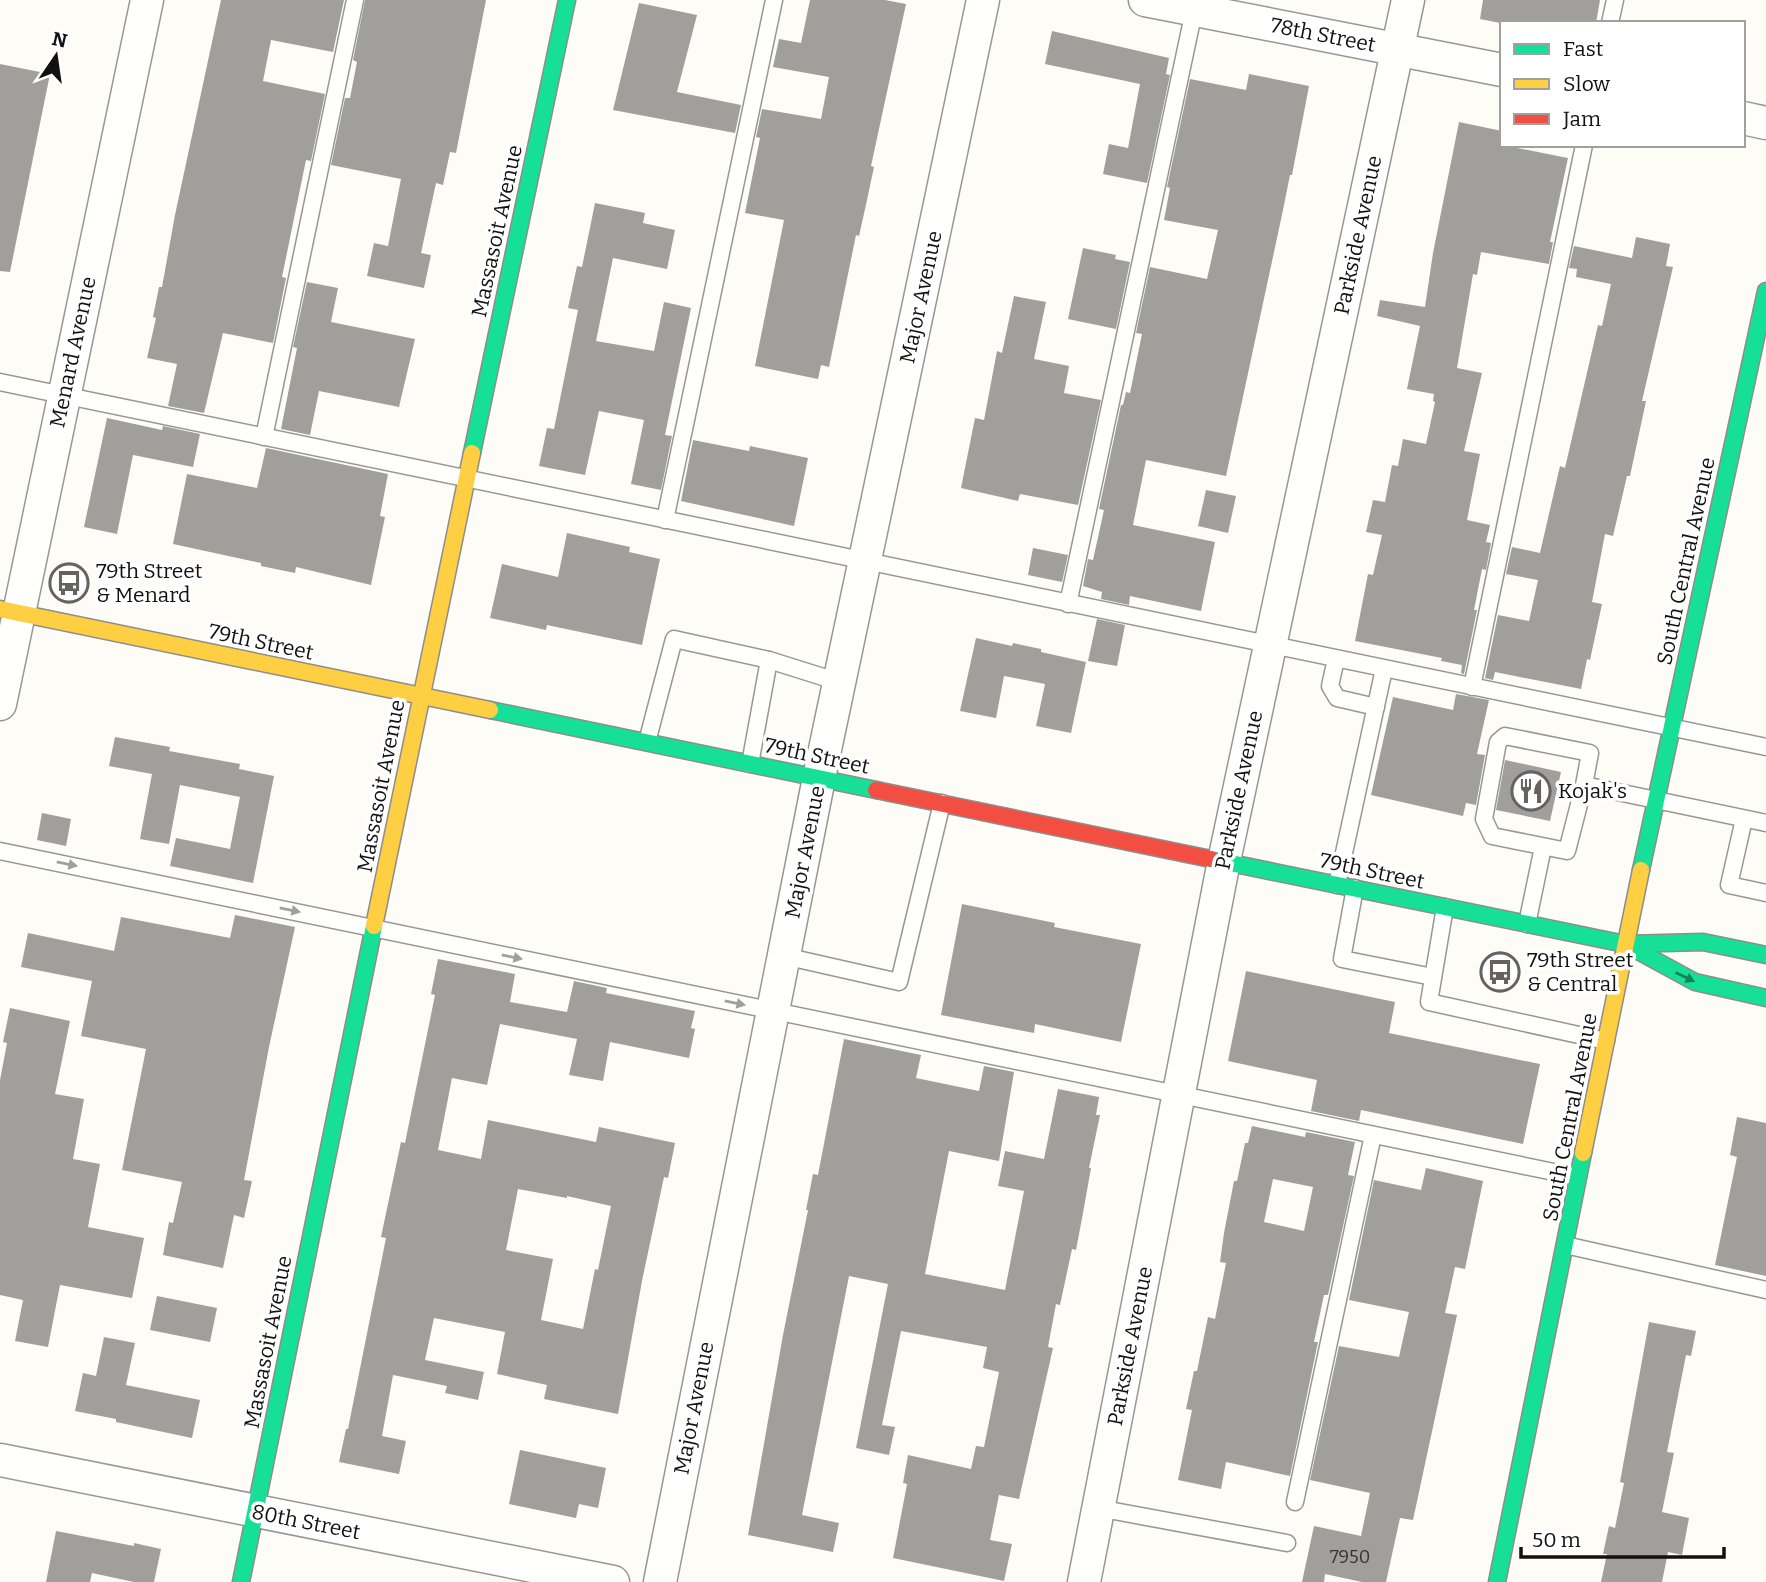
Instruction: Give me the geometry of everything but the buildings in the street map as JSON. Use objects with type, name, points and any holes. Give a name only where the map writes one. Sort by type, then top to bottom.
[{"type":"street","name":"Menard Avenue","points":[[0,704],[9,611],[64,396],[147,0]]},
{"type":"street","name":"Massasoit Avenue","points":[[241,1582],[421,696],[567,0]]},
{"type":"street","name":"Major Avenue","points":[[660,1582],[819,778],[983,0]]},
{"type":"street","name":"78th Street","points":[[1145,0],[1195,5],[1500,70]]},
{"type":"street","name":"Parkside Avenue","points":[[1084,1582],[1224,862],[1408,0]]},
{"type":"street","points":[[1745,118],[1766,123]]},
{"type":"street","name":"South Central Avenue","points":[[1497,1582],[1625,944],[1766,290]]},
{"type":"street","name":"79th Street","points":[[9,611],[1625,944],[1703,942],[1766,955]]},
{"type":"street","name":"79th Street","points":[[1625,944],[1695,982],[1766,998]]},
{"type":"street","name":"80th Street","points":[[0,1460],[255,1513],[613,1582]]},
{"type":"lane","points":[[264,437],[355,0]]},
{"type":"lane","points":[[665,520],[774,0]]},
{"type":"lane","points":[[1610,21],[1615,0]]},
{"type":"lane","points":[[1068,604],[1195,5]]},
{"type":"lane","points":[[1472,687],[1584,147]]},
{"type":"lane","points":[[0,382],[1766,747]]},
{"type":"lane","points":[[647,743],[674,639],[769,660],[839,682]]},
{"type":"lane","points":[[1336,659],[1330,686],[1337,698],[1376,707]]},
{"type":"lane","points":[[750,764],[769,660]]},
{"type":"lane","points":[[1337,885],[1384,669]]},
{"type":"lane","points":[[1505,736],[1590,753],[1584,785],[1567,851],[1492,836],[1484,820],[1498,742],[1505,736]]},
{"type":"lane","points":[[1584,785],[1766,823]]},
{"type":"lane","points":[[784,956],[899,982],[942,803]]},
{"type":"lane","points":[[1744,818],[1729,885],[1766,893]]},
{"type":"lane","points":[[1527,924],[1542,847]]},
{"type":"lane","points":[[0,850],[1579,1177]]},
{"type":"lane","points":[[1355,888],[1342,959],[1433,977]]},
{"type":"lane","points":[[1445,907],[1429,1002],[1606,1041]]},
{"type":"lane","points":[[1295,1502],[1373,1135]]},
{"type":"lane","points":[[1565,1245],[1766,1290]]},
{"type":"lane","points":[[1098,1508],[1287,1543]]},
{"type":"traffic: fast","points":[[472,453],[567,0]]},
{"type":"traffic: fast","points":[[1641,870],[1766,291]]},
{"type":"traffic: fast","points":[[490,710],[876,790]]},
{"type":"traffic: fast","points":[[1211,859],[1625,944],[1703,942],[1766,955]]},
{"type":"traffic: fast","points":[[241,1582],[374,926]]},
{"type":"traffic: fast","points":[[1627,945],[1695,982],[1766,998]]},
{"type":"traffic: fast","points":[[1497,1582],[1583,1153]]},
{"type":"traffic: slow","points":[[374,926],[472,453]]},
{"type":"traffic: slow","points":[[0,609],[490,710]]},
{"type":"traffic: slow","points":[[1583,1153],[1641,870]]},
{"type":"traffic: jam","points":[[876,790],[1211,859]]},
{"type":"place","name":"79th Street & Menard","points":[[69,583]]},
{"type":"place","name":"Kojak's","points":[[1531,791]]},
{"type":"place","name":"79th Street & Central","points":[[1500,972]]}]
